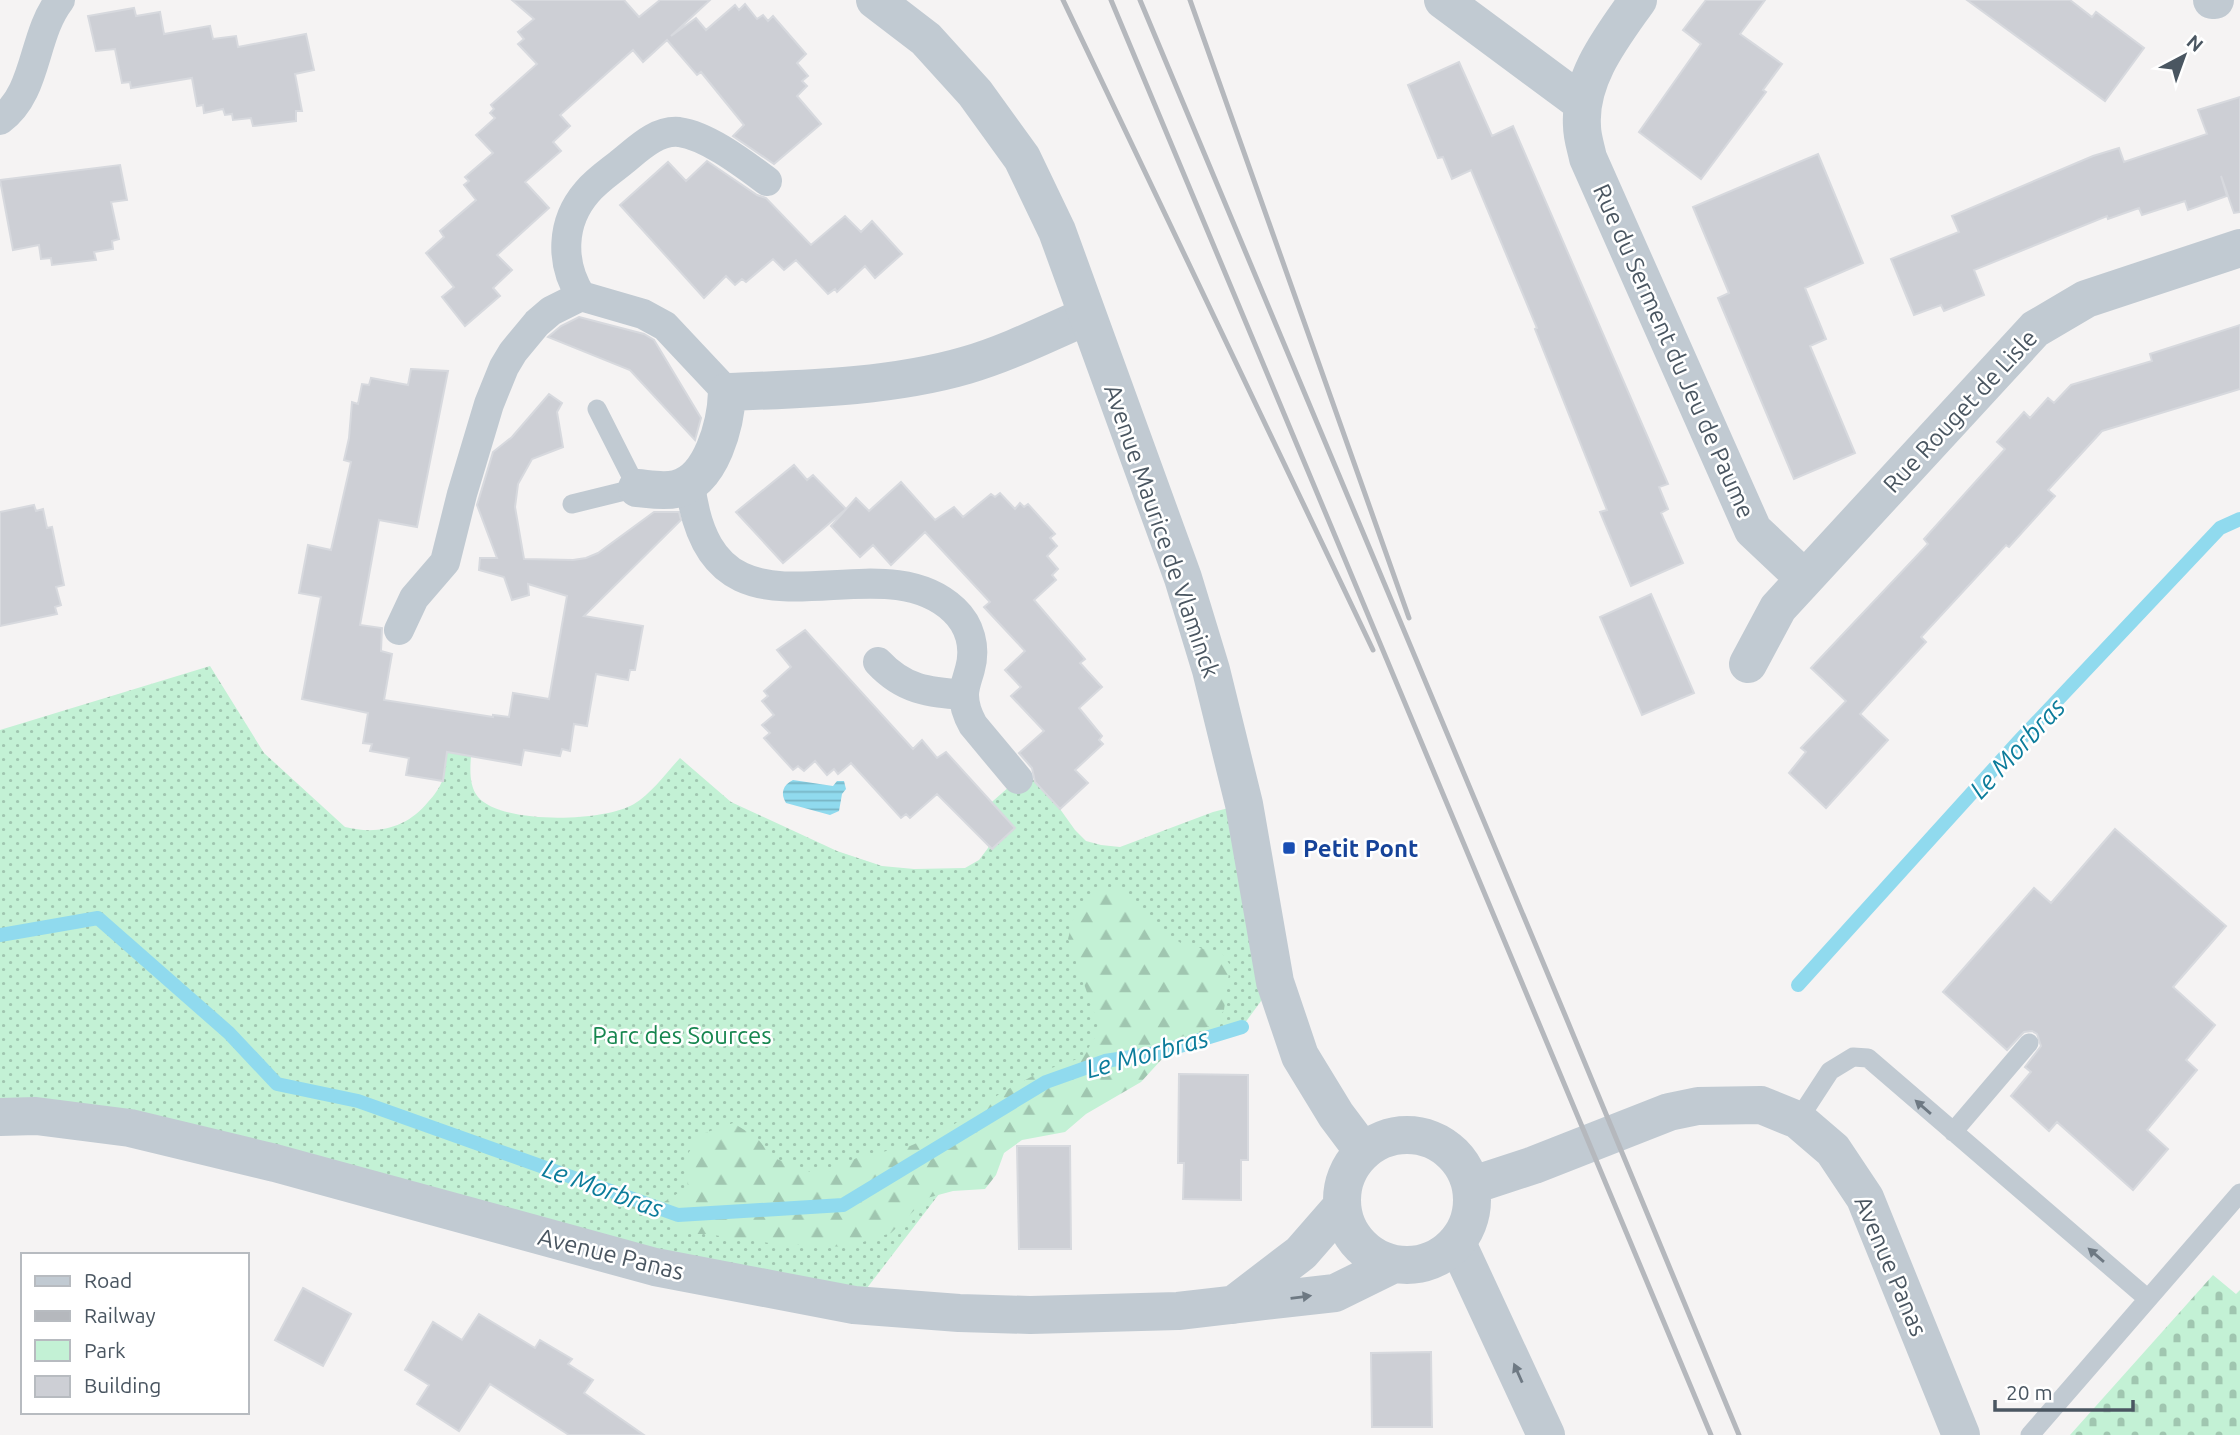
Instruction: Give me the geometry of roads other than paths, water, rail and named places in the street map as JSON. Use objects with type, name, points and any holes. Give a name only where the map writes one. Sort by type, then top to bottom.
[{"type":"street","points":[[0,120],[22,95],[43,29],[51,11],[60,0]]},
{"type":"street","name":"Avenue Maurice de Vlaminck","points":[[875,0],[926,39],[975,93],[1022,158],[1057,231],[1183,578],[1211,670],[1244,804],[1279,995],[1300,1056],[1336,1115],[1363,1151]]},
{"type":"street","points":[[1443,0],[1583,103]]},
{"type":"street","name":"Rue du Serment du Jeu de Paume","points":[[1639,0],[1602,50],[1583,103],[1582,128],[1588,158],[1753,530],[1804,578]]},
{"type":"street","points":[[637,488],[677,489],[701,472],[717,442],[726,409],[727,392],[664,326],[643,314],[581,296],[568,267],[566,241],[572,214],[588,191],[650,141],[669,133],[691,135],[732,157],[767,181]]},
{"type":"street","name":"Rue Rouget de Lisle","points":[[1748,664],[1777,608],[2035,329],[2086,299],[2240,248]]},
{"type":"street","points":[[399,630],[414,598],[445,562],[489,404],[504,367],[537,323],[551,311],[581,296]]},
{"type":"street","points":[[727,392],[832,387],[968,365],[1027,343],[1087,316]]},
{"type":"street","points":[[690,482],[695,516],[705,540],[723,562],[748,578],[783,587],[899,585],[932,595],[953,610],[963,620],[972,643],[972,664],[964,695],[968,715],[973,725],[1018,779]]},
{"type":"street","points":[[878,662],[902,684],[929,692],[964,695]]},
{"type":"street","name":"Avenue Panas","points":[[1473,1185],[1534,1165],[1633,1125],[1698,1106],[1760,1105],[1798,1120],[1833,1150],[1865,1198],[1961,1435]]},
{"type":"street","name":"Avenue Panas","points":[[0,1117],[36,1116],[130,1128],[275,1163],[655,1267],[854,1305],[959,1313],[1119,1314],[1335,1293],[1394,1264]]},
{"type":"street","points":[[1405,1135],[1424,1137],[1444,1147],[1461,1163],[1473,1185],[1471,1215],[1457,1243],[1440,1257],[1417,1265],[1394,1264],[1373,1256],[1361,1247],[1348,1228],[1342,1206],[1344,1181],[1363,1151],[1383,1139],[1405,1135]]},
{"type":"street","points":[[1233,1305],[1301,1253],[1342,1206]]},
{"type":"street","points":[[1457,1243],[1546,1435]]},
{"type":"lane","points":[[572,504],[637,488],[597,409]]},
{"type":"lane","points":[[1953,1132],[2029,1043]]},
{"type":"lane","points":[[1798,1120],[1830,1071],[1853,1057],[1868,1058],[2148,1299]]},
{"type":"lane","points":[[2030,1435],[2240,1193]]},
{"type":"water","points":[[793,780],[833,786],[837,781],[844,781],[846,789],[842,794],[839,811],[830,815],[786,803],[784,790]]},
{"type":"waterway","name":"Le Morbras","points":[[1798,985],[2018,742],[2220,528],[2240,519]]},
{"type":"waterway","name":"Le Morbras","points":[[0,935],[98,918],[229,1033],[277,1084],[358,1101],[678,1215],[843,1205],[1046,1082],[1105,1061],[1157,1053],[1242,1027]]},
{"type":"railway","points":[[1063,0],[1373,650]]},
{"type":"railway","points":[[1111,0],[1711,1435]]},
{"type":"railway","points":[[1140,0],[1739,1435]]},
{"type":"railway","points":[[1190,0],[1409,618]]},
{"type":"place","name":"Petit Pont","points":[[1289,848]]},
{"type":"park label","name":"Parc des Sources","points":[[682,1035]]}]
